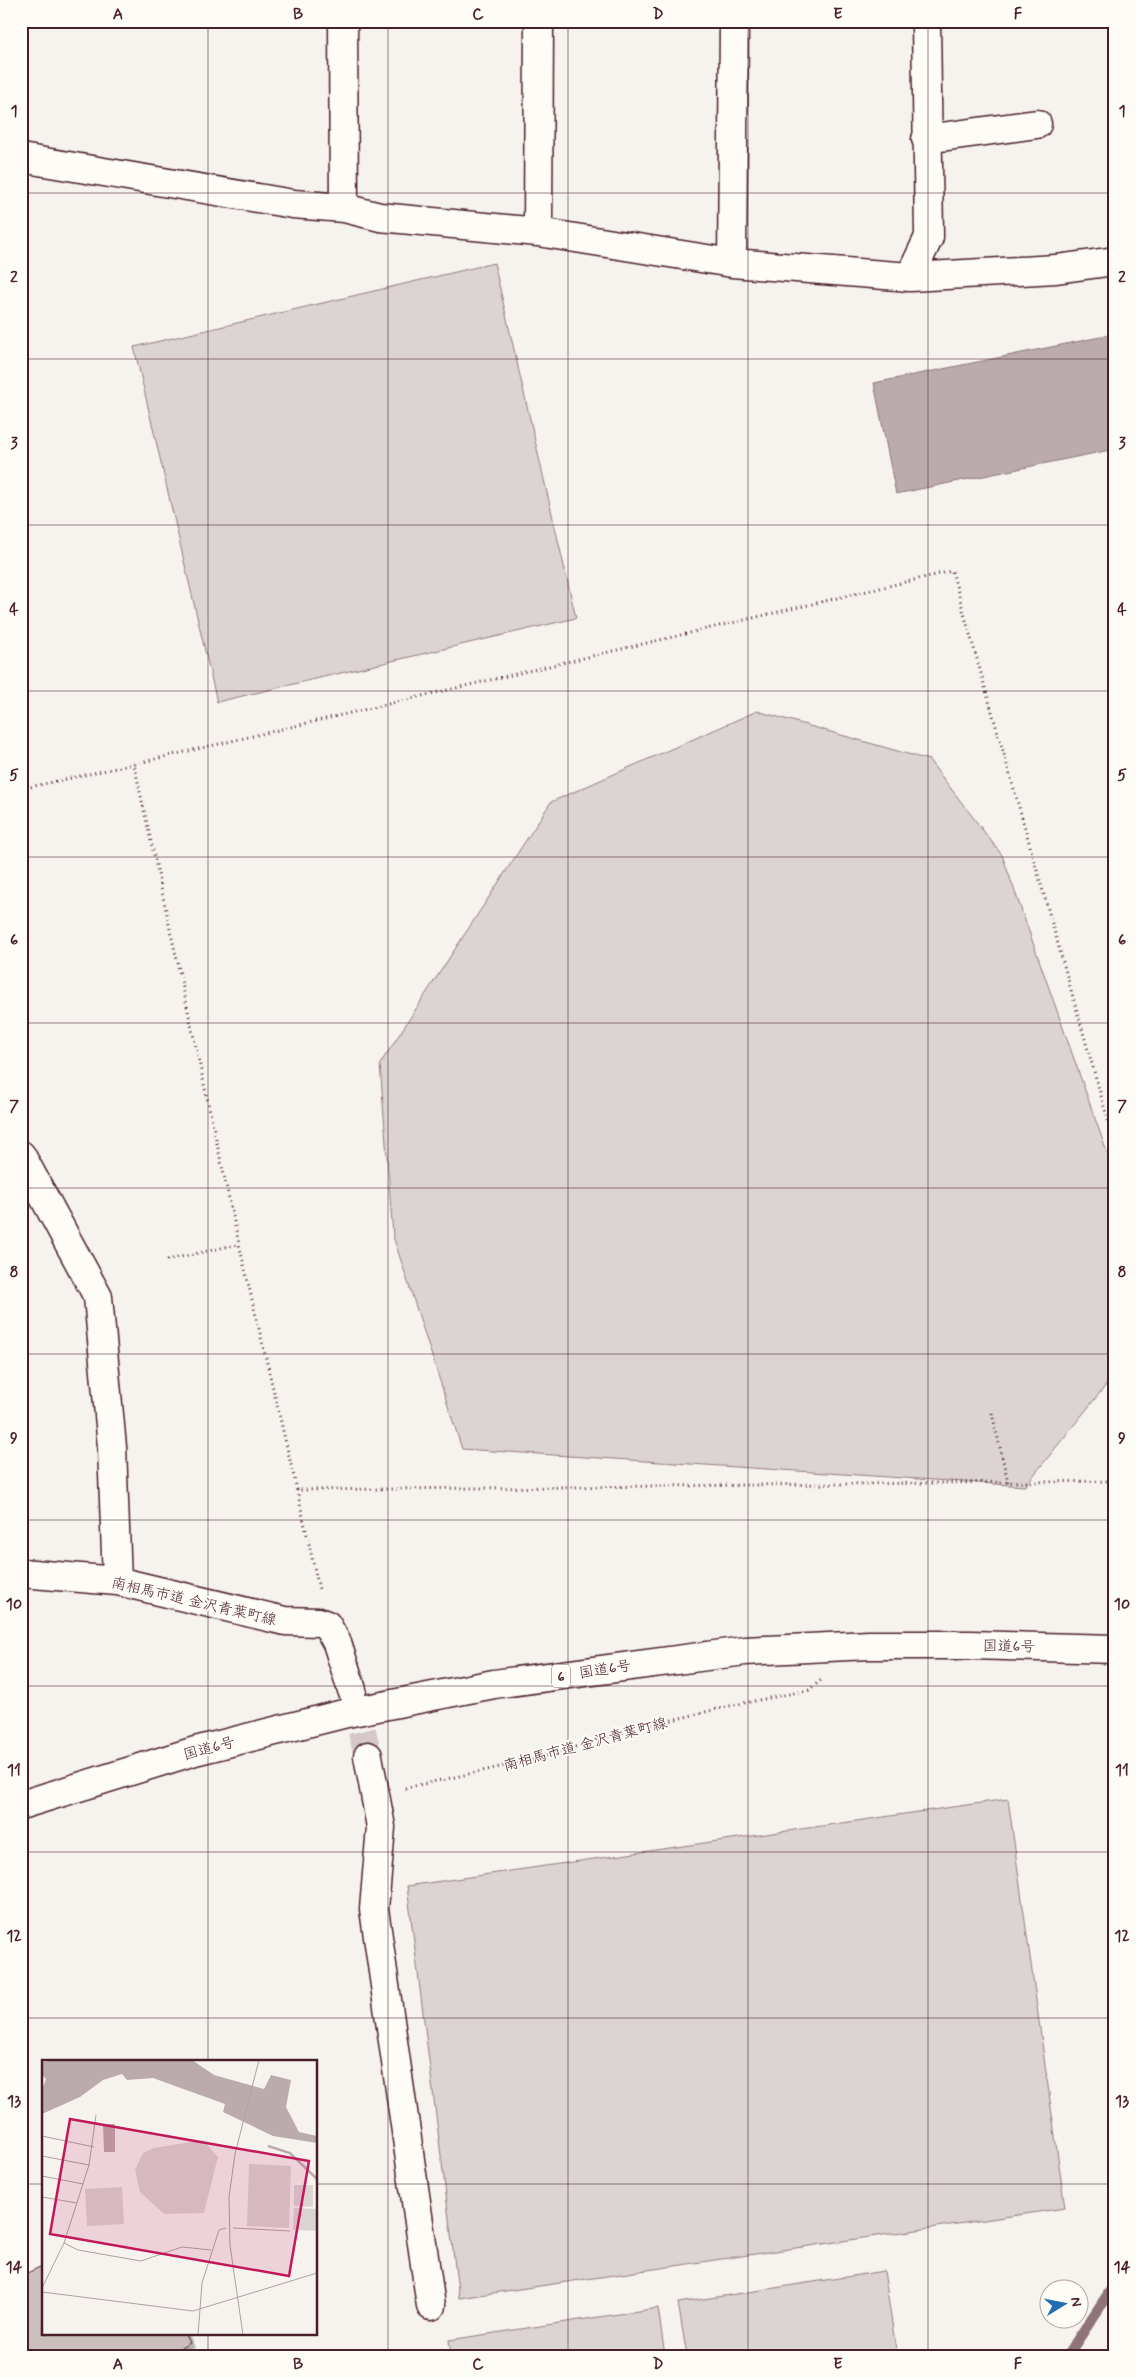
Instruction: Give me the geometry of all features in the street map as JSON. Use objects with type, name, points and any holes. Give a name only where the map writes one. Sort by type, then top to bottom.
[{"type":"main road","points":[[343,21],[344,208]]},
{"type":"main road","points":[[538,232],[539,21]]},
{"type":"main road","points":[[732,263],[734,21]]},
{"type":"main road","points":[[910,277],[929,236],[926,139],[926,21]]},
{"type":"main road","points":[[926,139],[1036,124]]},
{"type":"main road","points":[[21,158],[293,204],[344,208],[380,217],[538,232],[732,263],[910,277],[1056,269],[1115,260]]},
{"type":"main road","points":[[21,1155],[98,1297],[112,1448],[117,1581]]},
{"type":"main road","name":"南相馬市道 金沢青葉町線","points":[[21,1573],[117,1581],[285,1621],[310,1620],[327,1625]]},
{"type":"main road","points":[[327,1625],[337,1643],[352,1690]]},
{"type":"main road","name":"国道6号","points":[[21,1805],[195,1751],[347,1713],[494,1684],[745,1652],[878,1645],[1115,1649]]},
{"type":"main road","points":[[368,1756],[381,1828],[374,1909],[430,2306]]},
{"type":"path","points":[[21,789],[952,571],[1115,1145]]},
{"type":"path","points":[[134,764],[238,1244],[327,1625]]},
{"type":"path","points":[[167,1260],[238,1244]]},
{"type":"path","points":[[992,1413],[1008,1482]]},
{"type":"path","points":[[297,1490],[1115,1481]]},
{"type":"path","name":"南相馬市道 金沢青葉町線","points":[[375,1794],[532,1760],[627,1731],[734,1705],[809,1690],[828,1675]]},
{"type":"shaded area","points":[[494,263],[576,618],[217,702],[134,347]]},
{"type":"shaded area","points":[[1115,334],[1115,449],[896,494],[874,383]]},
{"type":"shaded area","points":[[757,711],[929,760],[1002,855],[1115,1175],[1115,1374],[1025,1486],[462,1449],[393,1236],[380,1064],[551,802]]},
{"type":"shaded area","points":[[1008,1799],[1065,2208],[459,2298],[407,1886]]},
{"type":"shaded area","points":[[884,2271],[897,2356],[687,2356],[678,2303]]},
{"type":"shaded area","points":[[658,2308],[665,2356],[451,2356],[449,2340]]},
{"type":"building","points":[[42,2266],[42,2334],[186,2334],[190,2343],[166,2356],[21,2356],[21,2276]]},
{"type":"waterway","points":[[1067,2356],[1115,2284]]},
{"type":"tunnel","points":[[352,1690],[368,1756]]}]
